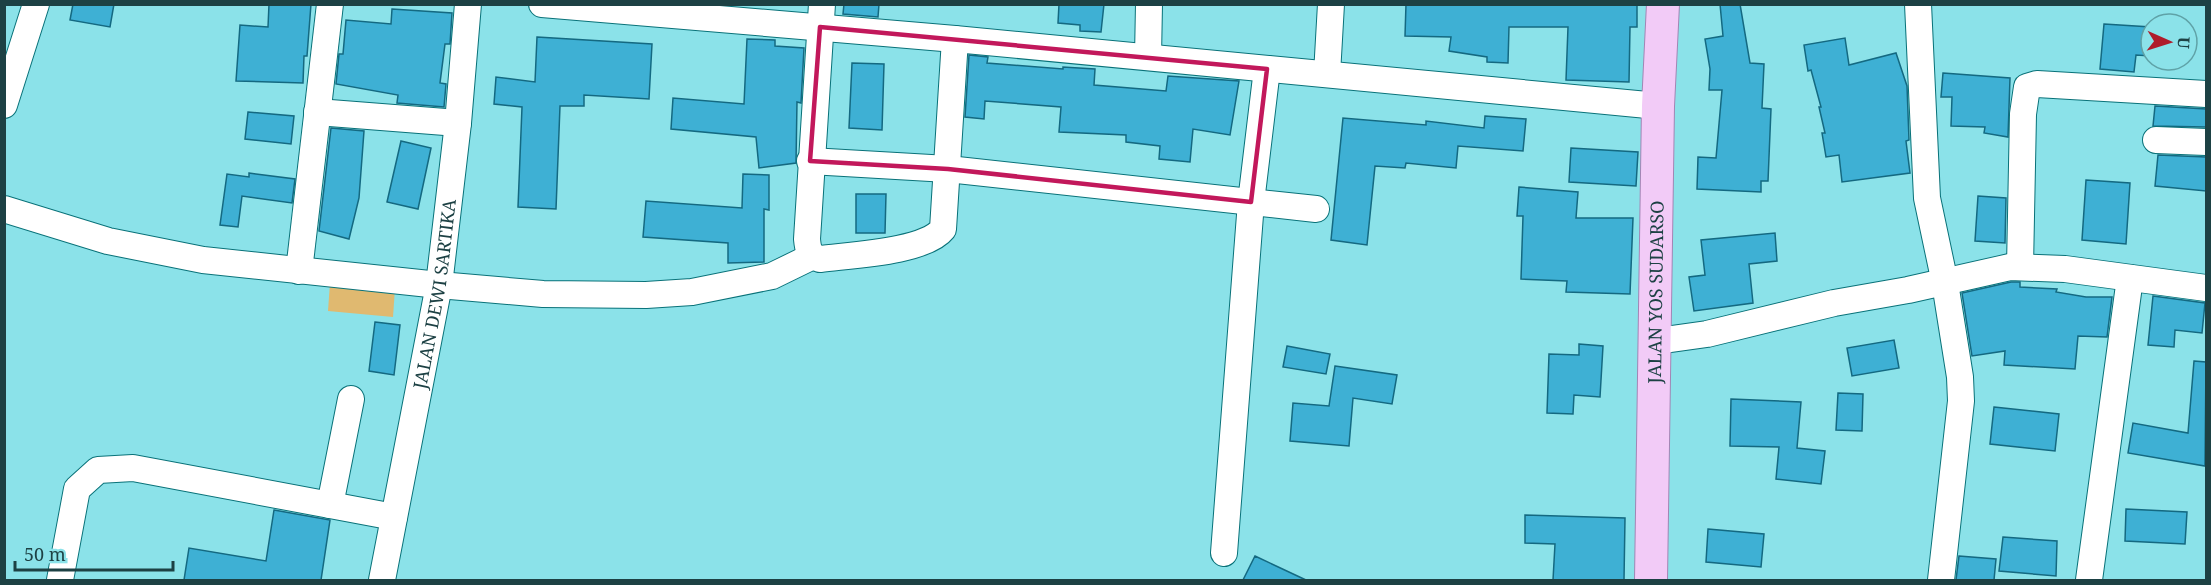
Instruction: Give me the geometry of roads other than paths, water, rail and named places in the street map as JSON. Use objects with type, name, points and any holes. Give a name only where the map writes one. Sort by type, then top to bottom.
[{"type":"main road","name":"JALAN YOS SUDARSO","points":[[1651,580],[1657,341],[1658,106],[1663,4]]},
{"type":"street","points":[[4,105],[36,4]]},
{"type":"street","points":[[299,271],[330,4]]},
{"type":"street","name":"JALAN DEWI SARTIKA","points":[[382,580],[439,285],[458,123],[468,4]]},
{"type":"street","points":[[542,4],[821,16],[955,39],[1658,106]]},
{"type":"street","points":[[1148,57],[1149,4]]},
{"type":"street","points":[[1328,74],[1331,4]]},
{"type":"street","points":[[1918,4],[1927,198],[1945,283],[1960,377],[1961,401],[1941,580]]},
{"type":"street","points":[[821,16],[810,161],[807,239],[808,250],[820,259],[927,242],[937,237],[943,230],[955,39]]},
{"type":"street","points":[[1224,553],[1251,202],[1267,69]]},
{"type":"street","points":[[2020,267],[2023,114],[2027,87],[2037,84],[2206,94]]},
{"type":"street","points":[[317,112],[458,123]]},
{"type":"street","points":[[2156,140],[2206,142]]},
{"type":"street","points":[[810,161],[948,169],[1316,209]]},
{"type":"street","points":[[4,209],[108,241],[203,260],[543,294],[645,296],[692,292],[772,276],[813,256]]},
{"type":"street","points":[[1657,341],[1707,334],[1834,303],[1945,283],[1972,274],[2020,267],[2065,269],[2206,288]]},
{"type":"street","points":[[2089,580],[2130,278]]},
{"type":"street","points":[[330,505],[351,399]]},
{"type":"street","points":[[60,580],[77,489],[98,470],[133,468],[394,517]]}]
